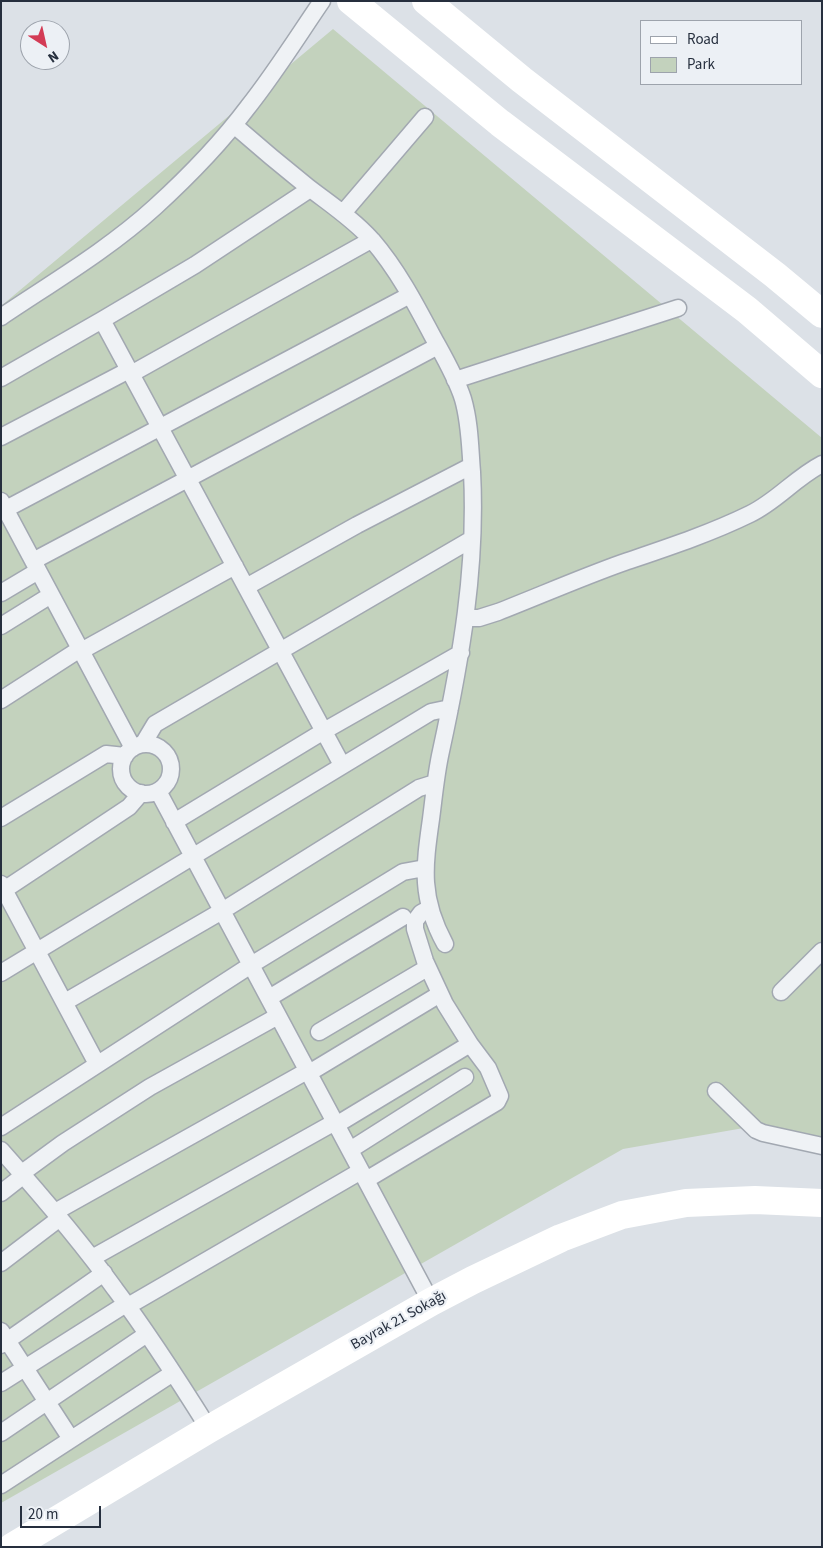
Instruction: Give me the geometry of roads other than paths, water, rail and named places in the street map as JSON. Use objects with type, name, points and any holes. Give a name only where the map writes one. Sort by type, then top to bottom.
[{"type":"main road","points":[[352,1],[500,123],[747,310],[822,374]]},
{"type":"main road","points":[[426,1],[522,80],[775,275],[822,314]]},
{"type":"main road","name":"Bayrak 21 Sokağı","points":[[12,1547],[209,1429],[431,1302],[561,1238],[622,1215],[686,1203],[755,1200],[822,1203]]},
{"type":"lane","points":[[1,317],[92,256],[154,208],[182,182],[249,106],[322,1]]},
{"type":"lane","points":[[343,213],[424,117]]},
{"type":"lane","points":[[234,125],[310,189],[343,213],[372,240],[390,263],[410,295],[438,346],[455,380],[468,418],[472,539],[470,579],[461,653],[435,783],[425,868],[430,908],[435,925],[445,944]]},
{"type":"lane","points":[[1,378],[195,265],[310,189]]},
{"type":"lane","points":[[1,437],[130,372],[372,240]]},
{"type":"lane","points":[[134,749],[3,505],[160,428],[410,295]]},
{"type":"lane","points":[[455,380],[678,308]]},
{"type":"lane","points":[[102,320],[342,765]]},
{"type":"lane","points":[[1,593],[36,566],[188,479],[438,346]]},
{"type":"lane","points":[[466,618],[479,618],[498,612],[722,527],[768,504],[802,476],[822,464]]},
{"type":"lane","points":[[246,586],[357,525],[471,466]]},
{"type":"lane","points":[[1,818],[106,754],[134,749],[154,745],[163,751],[171,768],[170,777],[158,791],[141,793],[133,790],[122,777],[121,766],[134,749],[155,724],[472,539]]},
{"type":"lane","points":[[1,700],[81,650],[235,566]]},
{"type":"lane","points":[[1,626],[51,595]]},
{"type":"lane","points":[[174,822],[461,653]]},
{"type":"lane","points":[[1,973],[431,712],[450,708]]},
{"type":"lane","points":[[65,1002],[222,911],[419,788],[435,783]]},
{"type":"lane","points":[[158,791],[431,1302]]},
{"type":"lane","points":[[97,1064],[38,950],[2,888],[129,807],[141,793]]},
{"type":"lane","points":[[1,1127],[251,964],[403,872],[425,868]]},
{"type":"lane","points":[[1,1383],[127,1305],[497,1102],[500,1096],[488,1068],[470,1044],[427,968],[414,929],[415,921],[430,908]]},
{"type":"lane","points":[[268,998],[403,917]]},
{"type":"lane","points":[[781,992],[822,951]]},
{"type":"lane","points":[[319,1032],[427,968]]},
{"type":"lane","points":[[1,1263],[58,1215],[440,994]]},
{"type":"lane","points":[[1,1192],[63,1143],[150,1087],[278,1016]]},
{"type":"lane","points":[[92,1258],[336,1124],[470,1044]]},
{"type":"lane","points":[[350,1150],[466,1077]]},
{"type":"lane","points":[[716,1091],[756,1130],[762,1133],[822,1146]]},
{"type":"lane","points":[[1,1150],[58,1215],[104,1273],[147,1334],[209,1429]]},
{"type":"lane","points":[[71,1439],[25,1368],[3,1339],[104,1273]]},
{"type":"lane","points":[[1,1433],[147,1334]]},
{"type":"lane","points":[[1,1485],[173,1373]]}]
